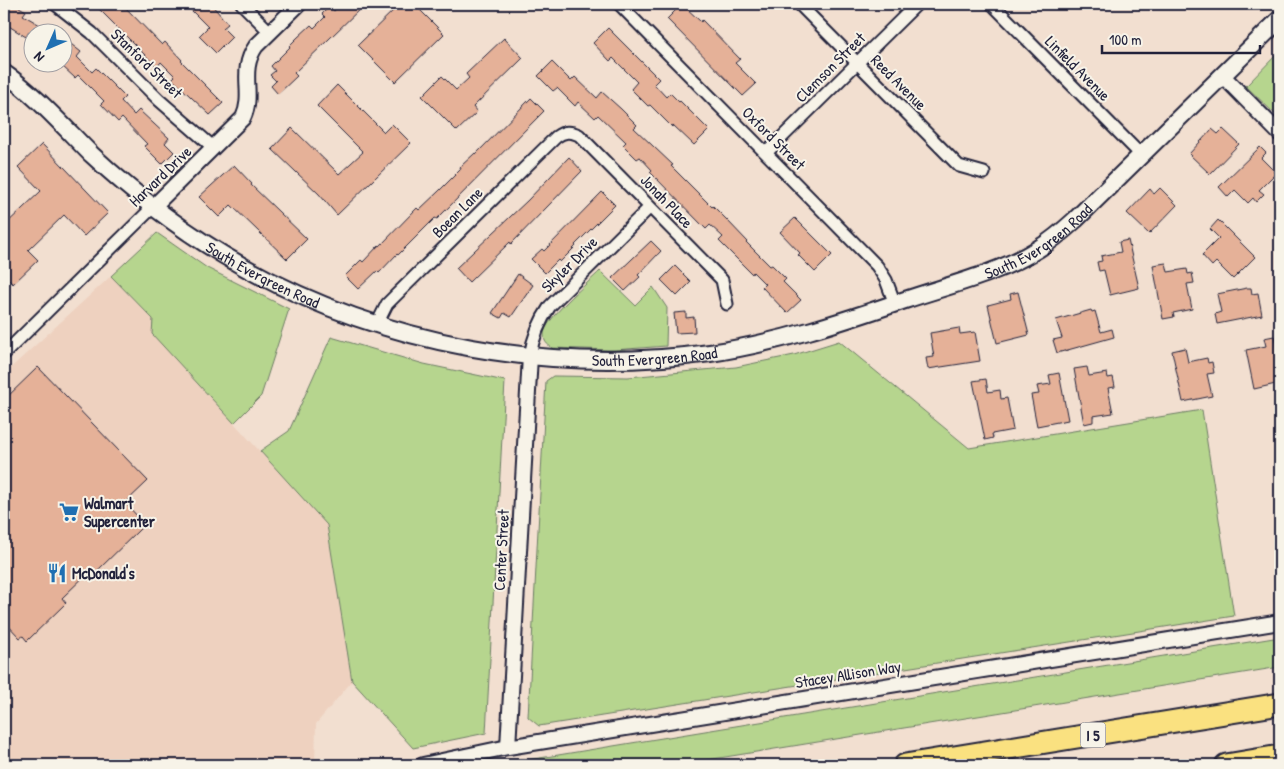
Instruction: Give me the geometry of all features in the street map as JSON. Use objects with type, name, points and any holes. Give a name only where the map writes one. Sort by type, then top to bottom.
[{"type":"highway","name":"I 5","points":[[905,765],[1280,704]]},
{"type":"highway","points":[[1226,765],[1280,756]]},
{"type":"main road","name":"South Evergreen Road","points":[[4,74],[39,102],[92,155],[154,208],[243,266],[305,296],[377,324],[428,339],[478,349],[530,356],[614,360],[709,353],[800,334],[1003,267],[1037,250],[1075,220],[1280,19]]},
{"type":"street","name":"Stanford Street","points":[[55,4],[92,33],[159,100],[214,148]]},
{"type":"street","points":[[242,4],[270,32]]},
{"type":"street","name":"Harvard Drive","points":[[4,354],[154,208],[243,118],[248,104],[247,63],[250,54],[299,4]]},
{"type":"street","name":"Oxford Street","points":[[619,4],[877,266],[886,280],[895,304]]},
{"type":"street","name":"Reed Avenue","points":[[799,4],[959,166],[984,173]]},
{"type":"street","name":"Clemson Street","points":[[766,153],[917,4]]},
{"type":"street","name":"Linfield Avenue","points":[[992,4],[1142,156]]},
{"type":"street","points":[[1223,76],[1280,134]]},
{"type":"street","name":"Boean Lane","points":[[377,324],[387,304],[556,136],[562,132],[568,132]]},
{"type":"street","name":"Jonah Place","points":[[568,132],[579,135],[722,280],[727,304]]},
{"type":"street","name":"Skyler Drive","points":[[530,356],[533,339],[540,320],[550,306],[650,207]]},
{"type":"street","name":"Center Street","points":[[508,746],[530,356]]},
{"type":"street","name":"Stacey Allison Way","points":[[423,765],[508,746],[1280,622]]},
{"type":"shaded area","points":[[111,276],[153,319],[153,334],[327,525],[352,681],[316,724],[315,765],[4,765],[4,374]]},
{"type":"green space","points":[[1280,51],[1280,119],[1246,86]]},
{"type":"green space","points":[[157,233],[207,268],[289,309],[261,396],[234,423],[152,334],[153,319],[111,276]]},
{"type":"green space","points":[[600,271],[635,305],[653,287],[667,308],[666,346],[614,350],[552,348],[547,344],[544,335],[551,320]]},
{"type":"green space","points":[[331,337],[424,364],[505,381],[486,733],[413,748],[352,681],[327,525],[260,451],[289,431]]},
{"type":"green space","points":[[839,341],[969,448],[1202,410],[1234,616],[539,726],[528,717],[546,381],[553,376],[628,377],[736,367],[794,355]]},
{"type":"green space","points":[[1280,637],[1280,667],[676,765],[497,765]]},
{"type":"building","points":[[4,4],[14,4],[26,11],[23,15],[35,22],[22,22],[22,34],[4,23]]},
{"type":"building","points":[[94,4],[122,4],[162,45],[165,42],[223,103],[210,115],[172,79],[175,76],[161,62],[157,67]]},
{"type":"building","points":[[185,4],[211,4],[228,24],[223,28],[232,37],[216,53],[199,36],[208,27]]},
{"type":"building","points":[[341,4],[365,4],[294,73],[297,76],[278,94],[271,86],[276,81],[270,75],[275,71],[271,66],[311,25],[314,28],[325,17],[322,14],[330,6],[334,11]]},
{"type":"building","points":[[400,4],[414,4],[444,34],[395,82],[358,45]]},
{"type":"building","points":[[682,4],[701,22],[702,20],[740,59],[735,63],[756,84],[743,96],[667,19]]},
{"type":"building","points":[[608,28],[659,79],[654,84],[666,97],[670,93],[709,130],[694,145],[631,89],[637,82],[613,58],[610,61],[593,43]]},
{"type":"building","points":[[504,38],[523,58],[473,107],[477,112],[457,131],[422,96],[442,76],[456,90],[469,78],[466,74]]},
{"type":"building","points":[[72,45],[81,52],[77,57],[92,72],[96,68],[125,97],[121,101],[134,115],[139,110],[169,138],[165,143],[174,152],[162,164],[144,146],[147,144],[122,118],[118,122],[101,104],[104,101],[78,75],[75,78],[68,72],[72,72]]},
{"type":"building","points":[[552,62],[571,81],[575,77],[597,98],[602,92],[621,109],[637,125],[634,128],[673,165],[671,166],[727,220],[770,266],[772,265],[786,279],[783,282],[801,300],[787,313],[762,287],[765,284],[753,272],[752,274],[719,241],[723,237],[710,225],[706,229],[650,172],[652,170],[640,157],[637,159],[623,145],[626,142],[598,115],[595,118],[578,102],[575,106],[557,88],[553,91],[538,76]]},
{"type":"building","points":[[337,85],[384,132],[392,124],[411,143],[337,215],[319,194],[272,149],[292,128],[339,174],[363,152],[317,106]]},
{"type":"building","points":[[531,98],[544,111],[437,219],[435,218],[379,273],[377,271],[358,289],[345,276],[361,260],[363,262],[380,246],[417,208],[419,210],[439,191],[461,169],[460,167],[476,154]]},
{"type":"building","points":[[1212,129],[1218,134],[1223,129],[1239,144],[1210,174],[1189,154]]},
{"type":"building","points":[[42,144],[108,213],[84,236],[64,215],[28,250],[38,260],[13,284],[4,275],[4,226],[41,191],[18,167]]},
{"type":"building","points":[[1260,147],[1266,153],[1261,158],[1276,173],[1259,190],[1264,194],[1256,202],[1253,198],[1248,203],[1235,190],[1228,197],[1219,187]]},
{"type":"building","points":[[569,157],[582,171],[511,244],[510,242],[469,282],[456,268],[528,200]]},
{"type":"building","points":[[234,165],[251,185],[307,239],[287,259],[231,205],[219,217],[199,197]]},
{"type":"building","points":[[1160,188],[1177,205],[1149,234],[1127,213],[1150,189],[1154,194]]},
{"type":"building","points":[[602,192],[615,205],[560,262],[558,260],[545,273],[531,259],[542,249],[544,251]]},
{"type":"building","points":[[795,218],[832,255],[815,272],[798,255],[800,253],[780,232]]},
{"type":"building","points":[[1218,220],[1255,257],[1233,279],[1216,262],[1212,266],[1202,255],[1219,238],[1210,229]]},
{"type":"building","points":[[1128,240],[1139,288],[1110,295],[1104,270],[1099,271],[1097,262],[1102,261],[1101,256],[1121,252],[1119,242]]},
{"type":"building","points":[[651,241],[661,251],[638,275],[640,277],[625,291],[612,278]]},
{"type":"building","points":[[1166,263],[1168,272],[1187,269],[1188,274],[1192,273],[1194,283],[1187,284],[1192,309],[1173,313],[1174,317],[1163,319],[1153,265]]},
{"type":"building","points":[[675,266],[691,282],[677,296],[661,280]]},
{"type":"building","points":[[518,274],[533,285],[511,317],[504,313],[501,318],[492,313]]},
{"type":"building","points":[[1251,288],[1252,294],[1258,293],[1262,315],[1217,324],[1215,314],[1221,312],[1217,294]]},
{"type":"building","points":[[1018,292],[1029,335],[997,343],[988,305],[1011,299],[1010,294]]},
{"type":"building","points":[[1091,310],[1092,312],[1095,311],[1101,332],[1112,329],[1114,337],[1057,353],[1053,340],[1062,338],[1056,320]]},
{"type":"building","points":[[686,312],[686,318],[694,317],[695,332],[676,333],[674,313]]},
{"type":"building","points":[[959,328],[960,334],[975,332],[980,361],[928,369],[926,358],[934,357],[930,333]]},
{"type":"building","points":[[1274,336],[1280,365],[1280,383],[1254,389],[1246,350],[1266,346],[1264,338]]},
{"type":"building","points":[[1185,348],[1188,362],[1207,358],[1208,363],[1212,362],[1214,373],[1207,374],[1212,396],[1183,402],[1172,351]]},
{"type":"building","name":"Walmart Supercenter","points":[[38,367],[148,481],[125,503],[142,521],[138,525],[141,528],[96,572],[93,568],[62,598],[66,603],[27,641],[23,636],[20,638],[4,621],[4,400]]},
{"type":"building","points":[[1087,367],[1089,376],[1107,373],[1108,378],[1113,377],[1115,387],[1108,388],[1113,413],[1093,416],[1093,422],[1084,424],[1074,369]]},
{"type":"building","points":[[1059,373],[1068,420],[1037,426],[1031,395],[1039,394],[1037,386],[1051,384],[1049,375]]},
{"type":"building","points":[[986,379],[988,392],[1000,390],[1001,399],[1007,398],[1013,430],[992,434],[993,438],[985,440],[973,381]]},
{"type":"place","name":"Walmart Supercenter","points":[[69,512]]},
{"type":"place","name":"McDonald's","points":[[57,573]]}]
